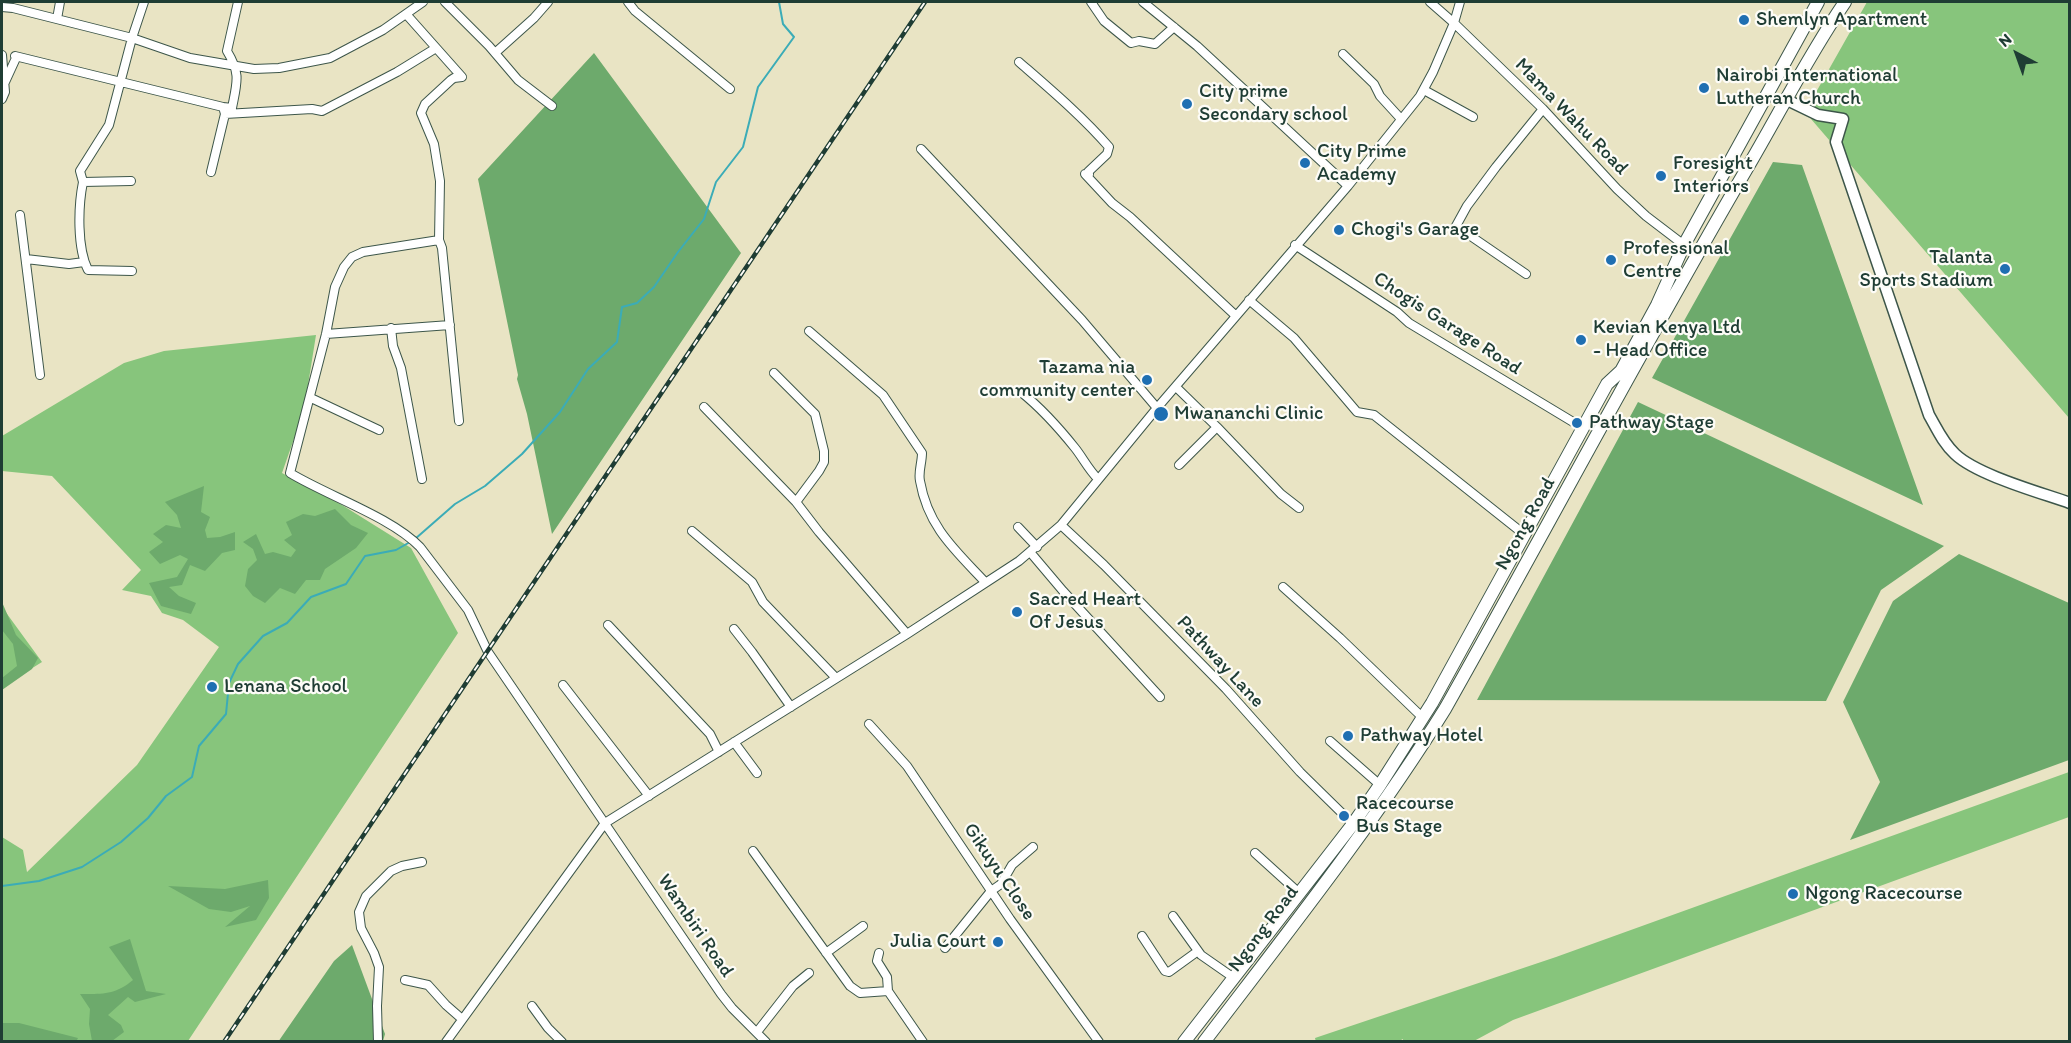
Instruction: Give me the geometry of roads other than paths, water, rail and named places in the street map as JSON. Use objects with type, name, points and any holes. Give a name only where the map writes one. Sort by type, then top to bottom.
[{"type":"main road","name":"Ngong Road","points":[[1184,1041],[1353,824],[1432,703],[1607,384],[1621,371],[1658,305],[1684,245],[1818,2]]},
{"type":"main road","name":"Ngong Road","points":[[1204,1041],[1298,918],[1406,769],[1445,709],[1689,267],[1822,36],[1845,2]]},
{"type":"street","points":[[57,19],[60,2]]},
{"type":"street","points":[[132,271],[88,270],[82,258],[80,218],[83,182],[80,171],[109,125],[144,2]]},
{"type":"street","points":[[224,111],[232,108],[236,86],[237,67],[227,51],[238,2]]},
{"type":"street","points":[[2,7],[132,38],[190,58],[254,69],[279,68],[330,58],[358,44],[409,8],[423,2]]},
{"type":"street","points":[[445,2],[518,80],[552,106]]},
{"type":"street","points":[[495,53],[534,18],[548,2]]},
{"type":"street","points":[[628,2],[730,89]]},
{"type":"street","points":[[1093,2],[1091,2],[1104,21],[1131,42],[1155,44],[1174,27]]},
{"type":"street","points":[[1143,2],[1197,46],[1348,186]]},
{"type":"street","name":"Mama Wahu Road","points":[[1430,2],[1543,109],[1617,189],[1646,216],[1684,245]]},
{"type":"street","points":[[446,1041],[605,823],[907,633],[1034,549],[1061,525],[1235,315],[1348,186],[1424,90],[1454,23],[1460,2]]},
{"type":"street","points":[[409,8],[436,48],[462,77],[451,80],[425,104],[421,113],[434,144],[440,181],[439,240],[442,248],[459,422]]},
{"type":"street","points":[[5,82],[15,56],[107,80],[121,81],[224,111],[312,109],[322,111],[397,72],[436,48]]},
{"type":"street","points":[[1343,54],[1374,84],[1380,96],[1401,119]]},
{"type":"street","points":[[2,55],[5,82],[2,99]]},
{"type":"street","points":[[1019,62],[1069,105],[1109,147],[1107,154],[1088,172],[1089,174],[1084,172],[1085,174],[1112,203],[1235,315]]},
{"type":"street","points":[[1424,90],[1473,117]]},
{"type":"street","points":[[1787,100],[1818,115],[1843,119],[1836,142],[1929,415],[1943,441],[1963,461],[1984,472],[2070,503]]},
{"type":"street","points":[[1526,274],[1456,226],[1467,206],[1496,167],[1543,109]]},
{"type":"street","points":[[211,172],[224,111]]},
{"type":"street","points":[[921,149],[1082,320],[1157,408]]},
{"type":"street","points":[[83,182],[131,181]]},
{"type":"street","points":[[20,215],[40,375]]},
{"type":"street","points":[[379,430],[311,398],[334,287],[352,257],[363,252],[439,240]]},
{"type":"street","name":"Chogis Garage Road","points":[[1295,245],[1397,312],[1409,323],[1583,428]]},
{"type":"street","points":[[26,260],[69,264],[84,262]]},
{"type":"street","points":[[1249,300],[1294,338],[1357,412],[1374,415],[1526,535]]},
{"type":"street","points":[[326,334],[450,325]]},
{"type":"street","points":[[391,328],[422,479]]},
{"type":"street","points":[[809,331],[878,390],[893,408],[906,432],[922,453],[920,481],[933,523],[945,540],[985,582]]},
{"type":"street","points":[[774,373],[815,414],[824,451],[824,462],[796,502]]},
{"type":"street","points":[[1176,387],[1281,494],[1299,508]]},
{"type":"street","points":[[1021,392],[1034,402],[1076,449],[1086,467],[1098,479]]},
{"type":"street","name":"Wambiri Road","points":[[311,398],[291,473],[390,525],[414,540],[420,547],[468,610],[488,652],[722,994],[732,1008],[766,1041]]},
{"type":"street","points":[[704,407],[796,502],[819,532],[907,633]]},
{"type":"street","points":[[1179,465],[1217,427]]},
{"type":"street","name":"Pathway Lane","points":[[1061,525],[1104,565],[1226,689],[1300,772],[1353,824]]},
{"type":"street","points":[[1018,527],[1063,591],[1160,697]]},
{"type":"street","points":[[692,531],[752,582],[763,602],[836,678]]},
{"type":"street","points":[[1283,587],[1422,717]]},
{"type":"street","points":[[608,625],[710,734],[719,752]]},
{"type":"street","points":[[734,629],[790,707]]},
{"type":"street","points":[[563,685],[649,796]]},
{"type":"street","name":"Gikuyu Close","points":[[869,724],[907,766],[991,891],[1099,1041]]},
{"type":"street","points":[[1330,741],[1380,785]]},
{"type":"street","points":[[734,742],[757,773]]},
{"type":"street","points":[[945,948],[991,891],[1001,884],[1012,865],[1033,847]]},
{"type":"street","points":[[753,851],[854,991],[860,993],[888,991]]},
{"type":"street","points":[[1255,853],[1298,892]]},
{"type":"street","points":[[378,1041],[376,1006],[378,967],[374,952],[361,928],[359,912],[366,896],[391,871],[422,862]]},
{"type":"street","points":[[1173,916],[1198,951],[1212,964],[1234,978]]},
{"type":"street","points":[[826,953],[863,926]]},
{"type":"street","points":[[1142,936],[1165,971],[1169,972],[1198,951]]},
{"type":"street","points":[[879,953],[877,961],[886,975],[888,991],[923,1041]]},
{"type":"street","points":[[757,1032],[793,986],[809,973]]},
{"type":"street","points":[[405,980],[428,986],[462,1019]]},
{"type":"street","points":[[532,1006],[548,1028],[562,1041]]},
{"type":"waterway","points":[[415,539],[455,504],[485,486],[522,454],[560,412],[588,369],[617,342],[622,307],[637,303],[654,287],[704,219],[716,182],[743,147],[758,87],[794,37],[783,24],[779,2]]},
{"type":"waterway","points":[[2,886],[39,881],[82,867],[121,842],[148,818],[166,796],[192,777],[199,746],[226,714],[229,683],[238,664],[263,636],[287,623],[311,597],[346,584],[365,556],[396,550],[410,542]]},
{"type":"railway","points":[[224,1042],[925,2]]},
{"type":"place","name":"Shemlyn Apartment","points":[[1744,20]]},
{"type":"place","name":"Nairobi International Lutheran Church","points":[[1704,88]]},
{"type":"place","name":"City prime Secondary school","points":[[1187,104]]},
{"type":"place","name":"City Prime Academy","points":[[1305,163]]},
{"type":"place","name":"Foresight Interiors","points":[[1661,176]]},
{"type":"place","name":"Chogi's Garage","points":[[1339,230]]},
{"type":"place","name":"Professional Centre","points":[[1611,260]]},
{"type":"place","name":"Talanta Sports Stadium","points":[[2005,269]]},
{"type":"place","name":"Kevian Kenya Ltd - Head Office","points":[[1581,340]]},
{"type":"place","name":"Tazama nia community center","points":[[1147,380]]},
{"type":"place","name":"Mwananchi Clinic","points":[[1161,414]]},
{"type":"place","name":"Pathway Stage","points":[[1577,423]]},
{"type":"place","name":"Sacred Heart Of Jesus","points":[[1017,612]]},
{"type":"place","name":"Lenana School","points":[[212,687]]},
{"type":"place","name":"Pathway Hotel","points":[[1348,736]]},
{"type":"place","name":"Racecourse Bus Stage","points":[[1344,816]]},
{"type":"place","name":"Ngong Racecourse","points":[[1793,894]]},
{"type":"place","name":"Julia Court","points":[[998,942]]}]
